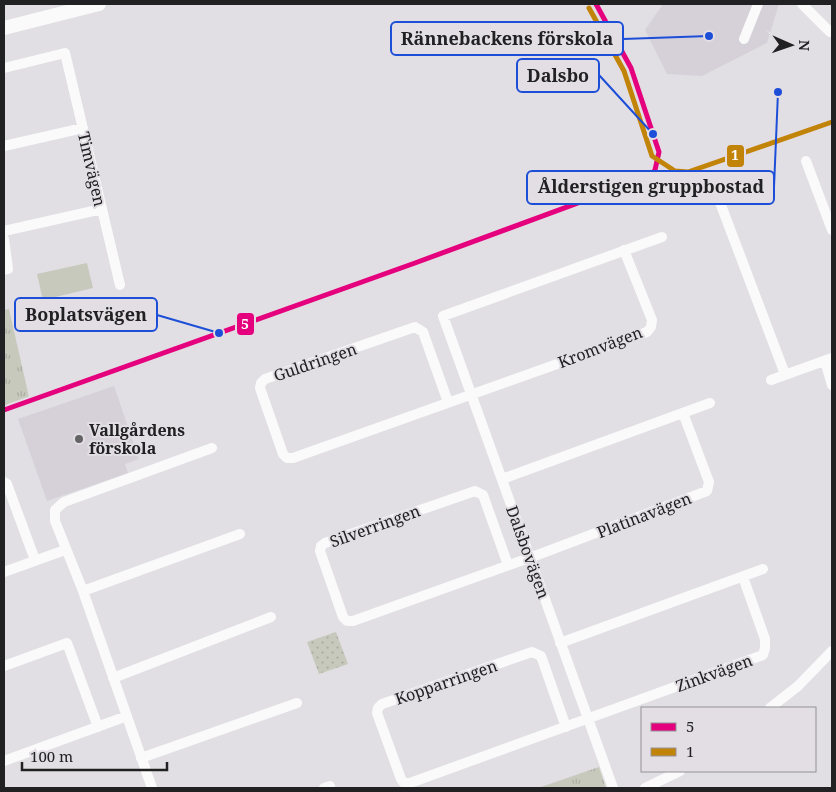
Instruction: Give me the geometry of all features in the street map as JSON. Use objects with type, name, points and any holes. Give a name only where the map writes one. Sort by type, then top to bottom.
[{"type":"street","points":[[4,28],[99,4]]},
{"type":"street","points":[[744,39],[758,4]]},
{"type":"street","points":[[802,4],[830,32]]},
{"type":"street","name":"Timvägen","points":[[4,68],[65,53],[120,285]]},
{"type":"street","points":[[4,146],[82,128]]},
{"type":"street","points":[[806,161],[830,218],[832,230]]},
{"type":"street","points":[[713,184],[786,374]]},
{"type":"street","points":[[4,231],[102,209]]},
{"type":"street","points":[[624,250],[662,236]]},
{"type":"street","points":[[4,238],[8,269],[4,270]]},
{"type":"street","name":"Dalsbovägen","points":[[613,788],[443,316],[624,250]]},
{"type":"street","name":"Kromvägen","points":[[471,394],[646,332],[651,327],[652,320],[624,250]]},
{"type":"street","name":"Guldringen","points":[[448,402],[423,332],[415,327],[265,379],[261,383],[260,388],[283,454],[287,458],[293,458],[471,394]]},
{"type":"street","points":[[770,380],[828,360],[832,385]]},
{"type":"street","points":[[502,480],[710,403]]},
{"type":"street","name":"Platinavägen","points":[[530,558],[707,491],[709,482],[683,413]]},
{"type":"street","points":[[152,788],[83,591],[54,522],[55,510],[64,502],[212,448]]},
{"type":"street","points":[[4,482],[7,484],[35,560]]},
{"type":"street","name":"Silverringen","points":[[508,565],[483,495],[475,491],[325,543],[321,546],[320,551],[347,621],[353,621],[530,558]]},
{"type":"street","points":[[83,591],[240,534]]},
{"type":"street","points":[[4,572],[66,550]]},
{"type":"street","points":[[560,643],[763,570]]},
{"type":"street","name":"Zinkvägen","points":[[588,720],[763,655],[765,639],[743,577]]},
{"type":"street","points":[[113,678],[271,617]]},
{"type":"street","points":[[4,666],[67,643],[98,727]]},
{"type":"street","points":[[771,707],[798,686],[832,650]]},
{"type":"street","name":"Kopparringen","points":[[566,727],[541,656],[532,652],[382,704],[378,708],[377,713],[404,783],[410,783],[588,720]]},
{"type":"street","points":[[141,758],[297,703]]},
{"type":"street","points":[[4,761],[126,716]]},
{"type":"street","points":[[645,788],[678,772]]},
{"type":"shaded area","points":[[663,4],[779,4],[767,43],[702,76],[667,74],[645,30]]},
{"type":"shaded area","name":"Vallgårdens förskola","points":[[114,386],[139,459],[125,464],[128,473],[47,501],[18,419]]},
{"type":"green space","points":[[87,263],[93,288],[43,300],[37,274]]},
{"type":"green space","points":[[9,309],[29,397],[4,406],[4,310]]},
{"type":"green space","points":[[336,632],[348,664],[319,674],[307,642]]},
{"type":"green space","points":[[599,767],[606,788],[538,788]]},
{"type":"transit line","name":"5","points":[[4,410],[415,263],[651,176],[655,170],[659,152],[631,68],[596,4]]},
{"type":"transit line","name":"1","points":[[589,8],[624,71],[652,156],[675,171],[688,172],[832,122]]},
{"type":"place","name":"Rännebackens förskola","points":[[709,36]]},
{"type":"place","name":"Ålderstigen gruppbostad","points":[[778,92]]},
{"type":"place","name":"Dalsbo","points":[[653,134]]},
{"type":"place","name":"Boplatsvägen","points":[[219,333]]},
{"type":"place","name":"Vallgårdens förskola","points":[[79,439]]}]
